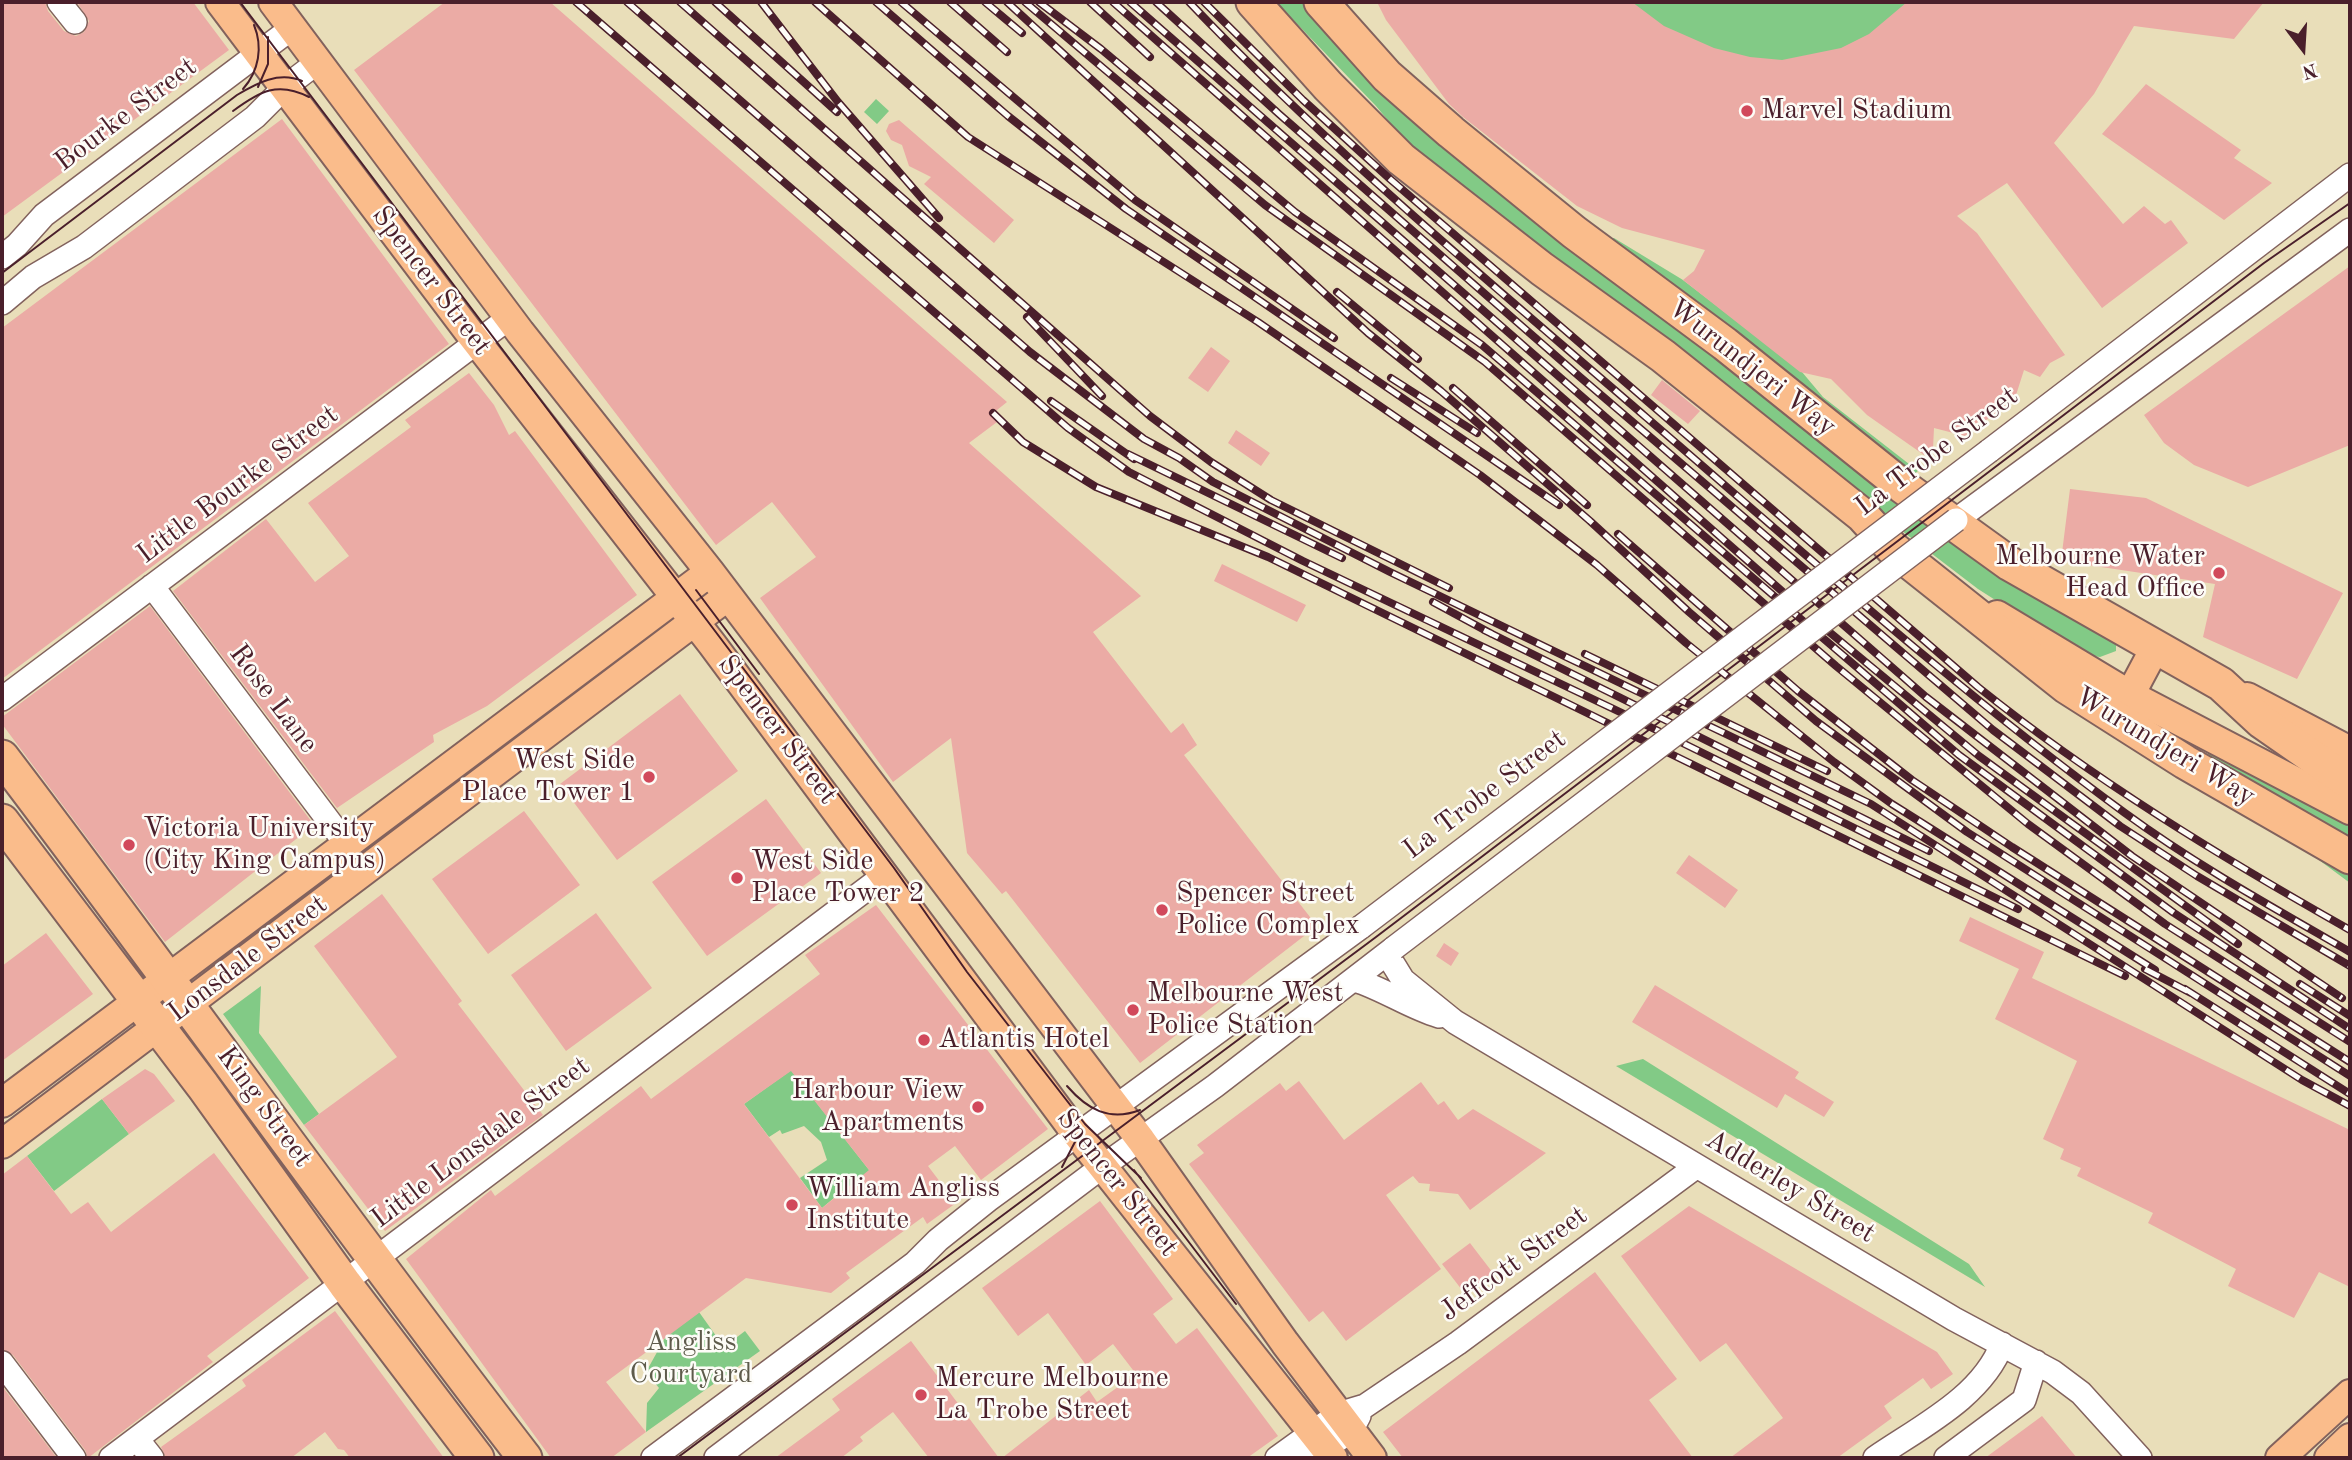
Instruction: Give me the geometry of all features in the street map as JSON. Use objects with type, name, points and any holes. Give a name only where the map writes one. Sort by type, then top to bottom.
[{"type":"highway","name":"Wurundjeri Way","points":[[1253,2],[1328,86],[1401,159],[1542,269],[1663,356],[1862,515],[1892,548],[2067,687],[2350,857]]},
{"type":"highway","name":"Wurundjeri Way","points":[[1321,2],[1387,76],[1451,132],[1574,232],[1725,344],[1902,486],[2010,564],[2221,684],[2261,721],[2350,783]]},
{"type":"highway","name":"King Street","points":[[2,757],[189,1004],[374,1261],[525,1458]]},
{"type":"highway","name":"King Street","points":[[2,821],[477,1458]]},
{"type":"highway","points":[[235,1130],[264,1108]]},
{"type":"main road","name":"Spencer Street","points":[[220,2],[477,342],[695,621],[1079,1135],[1321,1449]]},
{"type":"main road","name":"Spencer Street","points":[[273,2],[509,318],[710,572],[1351,1417],[1372,1458]]},
{"type":"main road","name":"Wurundjeri Way","points":[[1862,515],[1972,599],[2130,695],[2350,810]]},
{"type":"main road","name":"Lonsdale Street","points":[[5,1094],[138,1000],[710,572]]},
{"type":"main road","name":"Lonsdale Street","points":[[2,1144],[597,698],[728,596]]},
{"type":"main road","points":[[2130,695],[2155,648]]},
{"type":"main road","points":[[576,671],[597,698]]},
{"type":"main road","name":"Wurundjeri Way","points":[[2221,684],[2350,751]]},
{"type":"main road","points":[[417,793],[436,818]]},
{"type":"main road","points":[[885,874],[919,848]]},
{"type":"main road","points":[[2280,1458],[2350,1394]]},
{"type":"main road","points":[[2329,1458],[2350,1438]]},
{"type":"street","points":[[59,2],[75,22]]},
{"type":"street","name":"Bourke Street","points":[[2,257],[17,245],[44,215],[292,28]]},
{"type":"street","points":[[2,303],[33,277],[84,247],[255,117],[285,87],[318,62]]},
{"type":"street","name":"La Trobe Street","points":[[653,1458],[915,1263],[938,1240],[988,1199],[1361,927],[2350,174]]},
{"type":"street","points":[[716,1458],[1354,980],[2016,474],[2350,230]]},
{"type":"street","name":"Little Bourke Street","points":[[2,699],[509,318]]},
{"type":"street","name":"Rose Lane","points":[[152,586],[347,845]]},
{"type":"street","name":"Little Lonsdale Street","points":[[111,1458],[885,874]]},
{"type":"street","name":"Adderley Street","points":[[1390,951],[1403,980],[1455,1022],[1954,1319],[2036,1362],[2072,1385],[2140,1458]]},
{"type":"street","name":"Adderley Street","points":[[1354,980],[1373,986],[1411,1007],[1455,1022]]},
{"type":"street","name":"Jeffcott Street","points":[[1277,1458],[1321,1449],[1351,1417],[1512,1304],[1697,1166]]},
{"type":"street","points":[[1875,1458],[1975,1386],[1995,1362],[2002,1344]]},
{"type":"street","points":[[1946,1458],[2024,1400],[2036,1362]]},
{"type":"street","points":[[2,1363],[74,1458]]},
{"type":"street","name":"Adderley Street","points":[[2091,1406],[2122,1458]]},
{"type":"street","points":[[137,1439],[152,1458]]},
{"type":"green space","points":[[1276,2],[1309,2],[2116,643],[2116,651],[2100,657],[2080,654],[1978,589],[1511,232],[1410,147],[1376,106]]},
{"type":"green space","points":[[1490,2],[2034,2],[2019,27],[1956,91],[1511,28]]},
{"type":"green space","points":[[876,99],[889,111],[877,124],[864,112]]},
{"type":"green space","points":[[1614,238],[1683,280],[1742,325],[1802,372],[1823,397],[1918,471],[1909,478],[1610,239]]},
{"type":"green space","points":[[2209,751],[2350,826],[2350,883],[2323,863],[2207,760]]},
{"type":"green space","points":[[261,986],[259,1033],[319,1114],[304,1125],[223,1014]]},
{"type":"green space","points":[[1643,1059],[1969,1264],[1985,1287],[1616,1066]]},
{"type":"green space","points":[[791,1070],[880,1184],[847,1187],[822,1208],[800,1178],[827,1160],[821,1142],[804,1126],[782,1134],[780,1130],[769,1137],[744,1104]]},
{"type":"green space","points":[[102,1099],[129,1134],[54,1191],[27,1156]]},
{"type":"green space","name":"Angliss Courtyard","points":[[699,1312],[724,1347],[745,1331],[760,1351],[646,1432],[647,1403],[659,1388],[646,1372],[666,1336]]},
{"type":"building","points":[[2,2],[45,2],[48,11],[64,31],[76,36],[84,32],[89,21],[77,2],[193,2],[229,50],[2,217]]},
{"type":"building","points":[[445,2],[550,2],[1007,402],[992,414],[997,422],[969,443],[1141,596],[1093,632],[1171,733],[1183,723],[1197,745],[1184,755],[1317,926],[1140,1063],[1006,891],[1002,894],[967,853],[951,738],[893,782],[760,598],[816,557],[772,502],[716,545],[354,70]]},
{"type":"building","points":[[1377,2],[1632,2],[1664,26],[1714,48],[1750,57],[1782,60],[1841,48],[1869,34],[1907,2],[2264,2],[2234,39],[2134,26],[2094,94],[2054,143],[2123,224],[2144,206],[2165,224],[2171,220],[2188,243],[2102,308],[2007,183],[1957,216],[1977,233],[2065,355],[2050,363],[2040,377],[2024,370],[2016,395],[2010,402],[1965,436],[1934,428],[1933,449],[1926,450],[1924,455],[1867,415],[1831,379],[1800,372],[1683,280],[1694,271],[1705,250],[1622,228],[1577,206],[1463,117],[1449,104],[1386,20]]},
{"type":"building","points":[[2146,84],[2241,150],[2234,158],[2272,183],[2224,220],[2102,134]]},
{"type":"building","points":[[282,119],[449,344],[2,679],[2,328]]},
{"type":"building","points":[[899,120],[1014,220],[994,243],[924,184],[931,177],[909,166],[902,145],[891,140],[886,131],[889,124]]},
{"type":"building","points":[[2350,266],[2350,445],[2248,487],[2194,465],[2164,443],[2144,415]]},
{"type":"building","points":[[1211,347],[1230,361],[1208,392],[1188,378]]},
{"type":"building","points":[[469,373],[494,405],[509,435],[515,431],[637,595],[487,706],[433,735],[434,742],[337,808],[173,591],[266,519],[315,582],[349,556],[308,503],[411,427],[405,420]]},
{"type":"building","points":[[1662,380],[1700,411],[1688,424],[1651,395]]},
{"type":"building","points":[[1236,430],[1270,453],[1261,466],[1228,443]]},
{"type":"building","name":"Melbourne Water Head Office","points":[[2070,489],[2146,498],[2343,593],[2297,679],[2203,637],[2215,584],[2061,561]]},
{"type":"building","points":[[1222,564],[1306,605],[1297,622],[1214,581]]},
{"type":"building","points":[[150,606],[314,825],[165,942],[2,724],[2,717]]},
{"type":"building","name":"West Side Place Tower 1","points":[[680,694],[738,771],[617,860],[560,784]]},
{"type":"building","name":"West Side Place Tower 2","points":[[766,799],[821,873],[707,956],[652,882]]},
{"type":"building","points":[[524,811],[580,885],[488,954],[432,879]]},
{"type":"building","points":[[1689,855],[1738,890],[1725,908],[1676,873]]},
{"type":"building","points":[[382,894],[462,1001],[458,1004],[543,1115],[385,1231],[304,1125],[397,1057],[314,946]]},
{"type":"building","points":[[876,905],[1048,1129],[981,1180],[955,1146],[928,1166],[956,1203],[927,1224],[923,1217],[846,1273],[850,1278],[831,1293],[746,1278],[606,1382],[646,1432],[611,1458],[551,1458],[406,1259],[491,1190],[495,1196],[641,1086],[651,1099],[820,974],[805,955]],"holes":[[[791,1071],[869,1170],[822,1208],[744,1104]]]},
{"type":"building","points":[[596,913],[652,988],[566,1051],[511,975]]},
{"type":"building","points":[[1970,917],[2044,952],[2032,978],[2350,1130],[2350,1287],[2319,1272],[2294,1318],[2228,1286],[2236,1269],[2148,1223],[2153,1213],[2077,1176],[2081,1168],[2060,1159],[2064,1149],[2043,1139],[2077,1061],[1995,1019],[2019,969],[1959,941]]},
{"type":"building","points":[[46,933],[93,994],[2,1061],[2,966]]},
{"type":"building","points":[[1444,943],[1459,953],[1451,966],[1436,956]]},
{"type":"building","points":[[1655,985],[1799,1072],[1795,1078],[1834,1102],[1824,1117],[1785,1094],[1777,1108],[1632,1022]]},
{"type":"building","points":[[145,1069],[154,1074],[175,1101],[129,1134],[102,1099]]},
{"type":"building","points":[[1299,1081],[1344,1140],[1421,1082],[1438,1105],[1444,1101],[1458,1120],[1473,1109],[1546,1153],[1470,1210],[1458,1194],[1429,1191],[1430,1184],[1419,1183],[1413,1176],[1386,1195],[1441,1269],[1346,1341],[1323,1311],[1309,1322],[1189,1164],[1204,1153],[1197,1145],[1280,1083],[1286,1091]]},
{"type":"building","points":[[214,1153],[309,1278],[207,1356],[213,1362],[88,1458],[85,1450],[13,1355],[2,1349],[2,1175],[27,1156],[71,1214],[88,1202],[111,1232]]},
{"type":"building","points":[[1100,1201],[1173,1299],[1153,1314],[1176,1344],[1197,1328],[1278,1436],[1247,1458],[1002,1458],[1089,1390],[1097,1402],[1136,1374],[1113,1344],[1086,1365],[1048,1313],[1018,1336],[982,1288]]},
{"type":"building","points":[[1689,1206],[1937,1352],[1953,1374],[1931,1389],[1923,1378],[1884,1406],[1892,1418],[1837,1458],[1730,1458],[1783,1418],[1726,1343],[1700,1362],[1621,1256]]},
{"type":"building","points":[[1470,1243],[1493,1273],[1465,1294],[1442,1264]]},
{"type":"building","points":[[1595,1272],[1677,1379],[1649,1400],[1693,1458],[1403,1458],[1383,1432]]},
{"type":"building","points":[[335,1311],[444,1458],[350,1458],[344,1450],[338,1449],[325,1432],[291,1458],[166,1458],[161,1447],[246,1386],[242,1380]]},
{"type":"building","points":[[911,1341],[999,1458],[929,1458],[893,1412],[860,1437],[863,1441],[841,1458],[775,1458],[840,1410],[832,1399]]},
{"type":"building","points":[[2,1386],[57,1458],[2,1458]]},
{"type":"building","points":[[2042,1416],[2077,1458],[1985,1458]]},
{"type":"tram line","points":[[240,2],[894,868],[967,972],[1085,1124],[1141,1178]]},
{"type":"tram line","points":[[243,89],[253,74],[258,58],[254,25]]},
{"type":"tram line","points":[[258,87],[268,64],[268,37]]},
{"type":"tram line","points":[[2,273],[237,95],[277,78],[302,81]]},
{"type":"tram line","points":[[233,111],[252,98],[278,89],[309,97]]},
{"type":"tram line","points":[[677,1458],[1376,937],[2264,263],[2350,203]]},
{"type":"tram line","points":[[696,590],[759,674]]},
{"type":"tram line","points":[[1067,1086],[1082,1101],[1099,1111],[1118,1115],[1140,1110]]},
{"type":"tram line","points":[[1062,1167],[1076,1140],[1072,1112]]},
{"type":"tram line","points":[[1134,1170],[1236,1304]]},
{"type":"railway","points":[[576,2],[1068,428],[1129,472],[1303,561],[1622,713],[2018,909]]},
{"type":"railway","points":[[627,2],[1030,352],[1144,439],[1179,458],[1213,482],[1390,572],[1871,804],[2302,1080],[2350,1106]]},
{"type":"railway","points":[[680,2],[1150,416],[1211,462],[1271,500],[1449,588]]},
{"type":"railway","points":[[715,2],[837,112]]},
{"type":"railway","points":[[761,2],[838,102],[939,218]]},
{"type":"railway","points":[[815,2],[968,137],[1258,322],[1480,475],[1597,565],[1686,643],[1834,762],[1892,804],[2155,970]]},
{"type":"railway","points":[[876,2],[1008,116],[1126,209],[1559,505]]},
{"type":"railway","points":[[901,2],[1135,200],[1334,338]]},
{"type":"railway","points":[[950,2],[1007,52]]},
{"type":"railway","points":[[985,2],[1022,33]]},
{"type":"railway","points":[[1007,2],[1368,333],[1441,391],[1816,721],[1967,832],[2350,1076]]},
{"type":"railway","points":[[1025,2],[1265,205],[1485,362],[1836,666],[2028,824],[2165,924],[2350,1042]]},
{"type":"railway","points":[[1039,2],[1101,49],[1295,212],[1482,345],[1959,755],[2174,913],[2350,1029]]},
{"type":"railway","points":[[1090,2],[1150,57]]},
{"type":"railway","points":[[1113,2],[1792,600]]},
{"type":"railway","points":[[1130,2],[1926,697],[2132,856],[2342,998]]},
{"type":"railway","points":[[1156,2],[1279,114],[1580,377],[1993,730],[2120,826],[2197,876],[2350,966]]},
{"type":"railway","points":[[1189,2],[1355,164],[1942,670],[2063,767],[2152,832],[2236,886],[2350,952]]},
{"type":"railway","points":[[1204,2],[1303,100],[1390,179],[1978,687],[2113,786],[2350,930]]},
{"type":"railway","points":[[1337,292],[1418,359]]},
{"type":"railway","points":[[1027,317],[1102,396]]},
{"type":"railway","points":[[1391,378],[1477,433]]},
{"type":"railway","points":[[1453,388],[1587,505]]},
{"type":"railway","points":[[1051,401],[1134,459]]},
{"type":"railway","points":[[993,413],[1023,442],[1096,487],[1268,557],[2125,976]]},
{"type":"railway","points":[[1128,454],[1342,558]]},
{"type":"railway","points":[[1618,534],[1798,691],[1912,780],[2012,847],[2350,1062]]},
{"type":"railway","points":[[1433,602],[1492,634]]},
{"type":"railway","points":[[1816,621],[1979,756],[2238,944]]},
{"type":"railway","points":[[1484,630],[1929,851]]},
{"type":"railway","points":[[1585,654],[1827,771]]},
{"type":"railway","points":[[2145,969],[2191,993]]},
{"type":"railway","points":[[2300,984],[2350,1016]]},
{"type":"railway","points":[[2185,989],[2350,1094]]},
{"type":"place","name":"Marvel Stadium","points":[[1747,111]]},
{"type":"place","name":"Melbourne Water Head Office","points":[[2219,573]]},
{"type":"place","name":"West Side Place Tower 1","points":[[649,777]]},
{"type":"place","name":"Victoria University (City King Campus)","points":[[129,845]]},
{"type":"place","name":"West Side Place Tower 2","points":[[737,878]]},
{"type":"place","name":"Spencer Street Police Complex","points":[[1162,910]]},
{"type":"place","name":"Melbourne West Police Station","points":[[1133,1010]]},
{"type":"place","name":"Atlantis Hotel","points":[[924,1040]]},
{"type":"place","name":"Harbour View Apartments","points":[[978,1107]]},
{"type":"place","name":"William Angliss Institute","points":[[792,1205]]},
{"type":"place","name":"Mercure Melbourne La Trobe Street","points":[[921,1395]]}]
